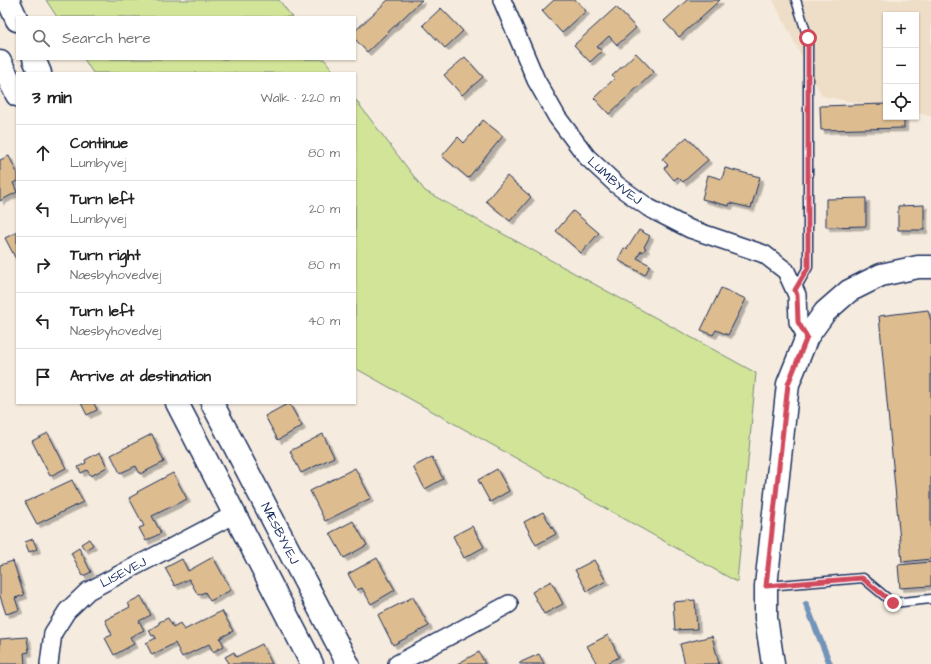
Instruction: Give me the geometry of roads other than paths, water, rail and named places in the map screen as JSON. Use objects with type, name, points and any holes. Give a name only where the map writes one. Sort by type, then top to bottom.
[{"type":"main road","points":[[8,0],[16,18]]},
{"type":"main road","points":[[34,60],[40,72]]},
{"type":"main road","points":[[0,62],[16,93]]},
{"type":"main road","points":[[773,664],[766,618],[766,586],[788,384],[807,337],[825,312],[849,291],[881,275],[918,267],[931,267]]},
{"type":"main road","points":[[178,404],[312,664]]},
{"type":"main road","name":"NÆSBYVEJ","points":[[213,404],[348,664]]},
{"type":"street","name":"LUMBYVEJ","points":[[502,0],[536,80],[557,117],[587,157],[617,185],[649,208],[690,229],[764,254],[786,271],[797,295],[798,322],[807,337]]},
{"type":"street","name":"LISEVEJ","points":[[49,664],[53,633],[67,611],[88,590],[235,514]]},
{"type":"street","points":[[397,664],[509,604]]},
{"type":"lane","points":[[795,290],[808,268],[808,38],[796,0]]},
{"type":"lane","points":[[766,586],[862,578],[893,603],[931,599]]},
{"type":"waterway","points":[[806,604],[830,664]]}]
